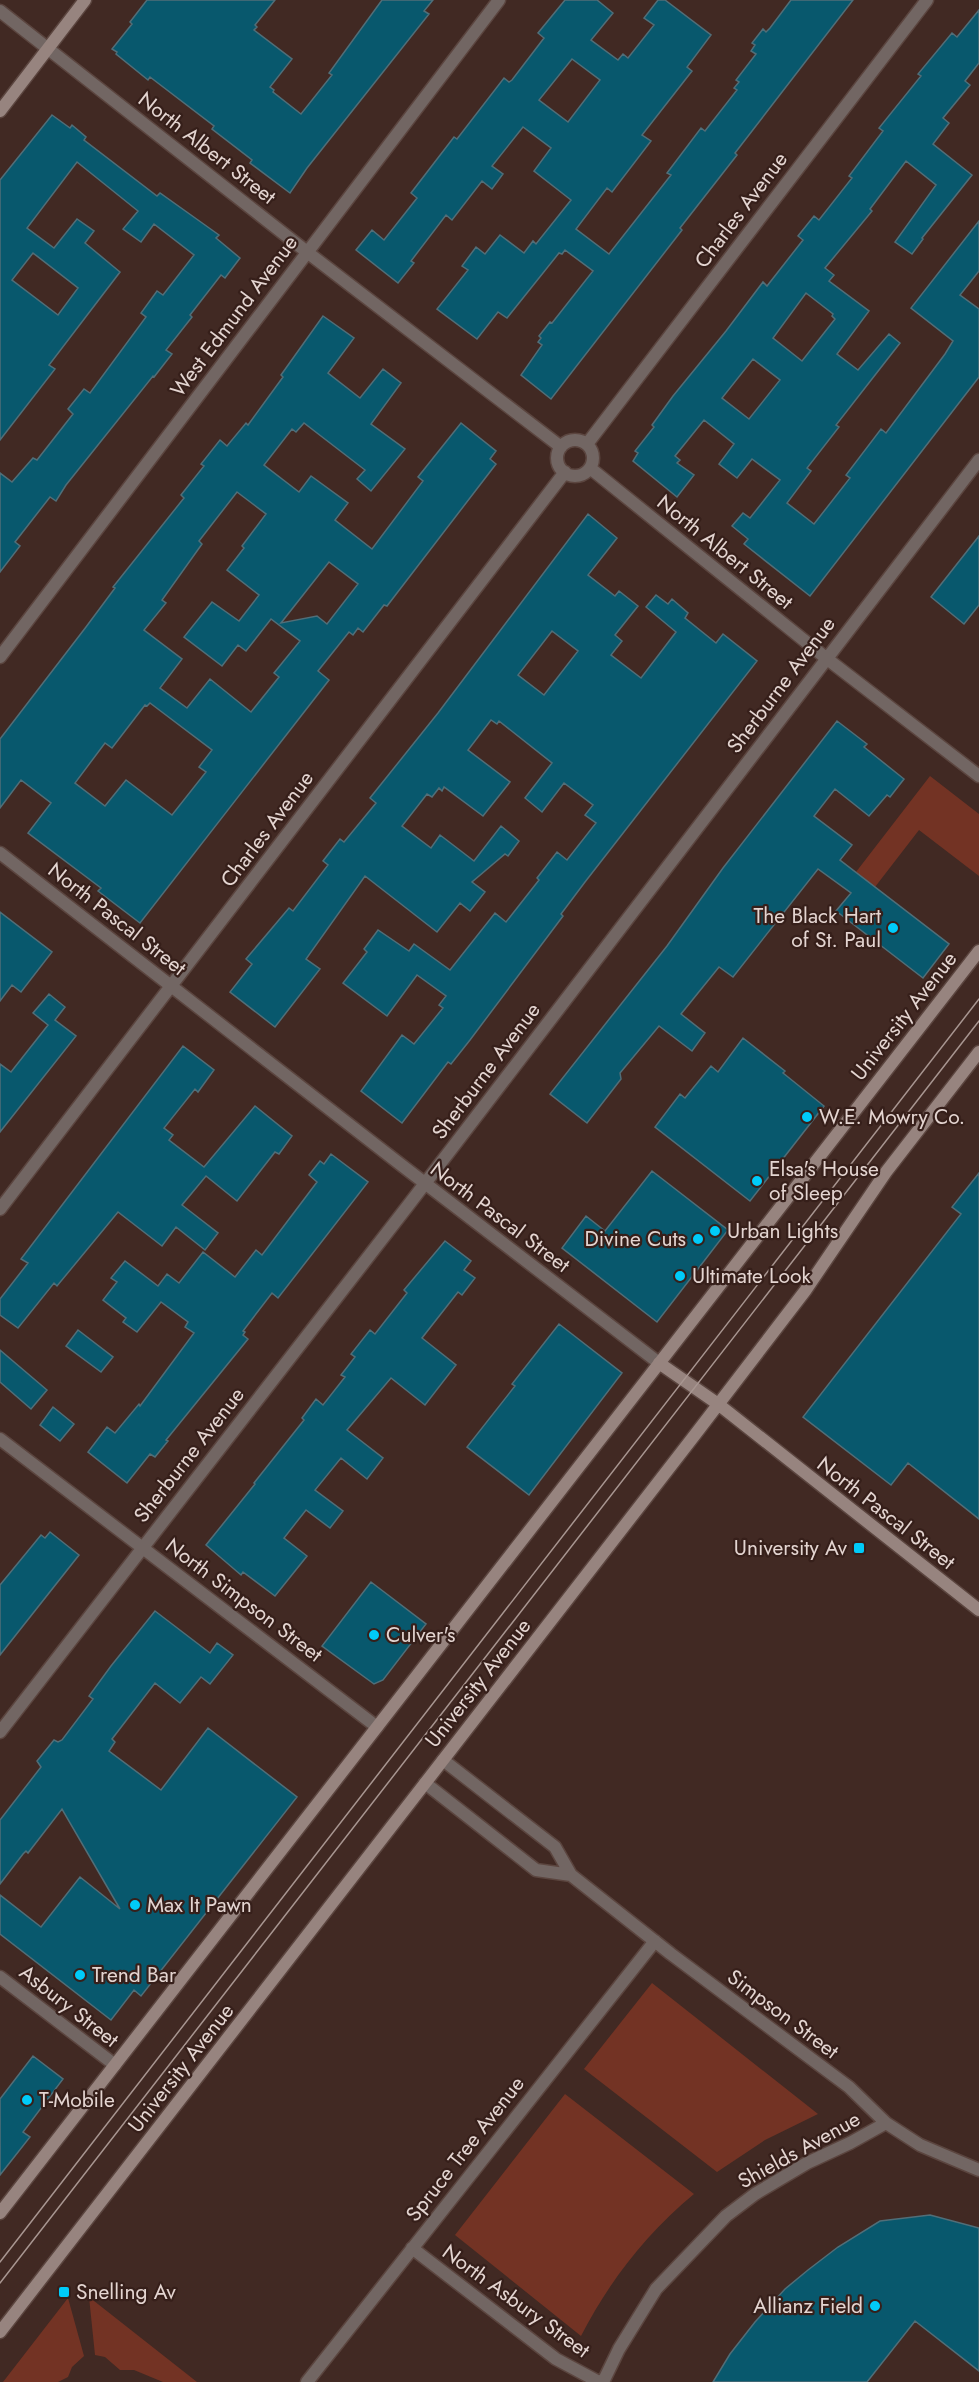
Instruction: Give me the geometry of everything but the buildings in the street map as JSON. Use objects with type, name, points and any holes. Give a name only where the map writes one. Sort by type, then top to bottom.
[{"type":"main road","points":[[0,111],[85,0]]},
{"type":"main road","name":"University Avenue","points":[[0,2213],[979,951]]},
{"type":"main road","name":"University Avenue","points":[[0,2332],[805,1291],[886,1172],[979,1052]]},
{"type":"main road","name":"North Pascal Street","points":[[659,1363],[718,1404],[979,1610]]},
{"type":"street","name":"West Edmund Avenue","points":[[0,657],[499,0]]},
{"type":"street","name":"Charles Avenue","points":[[587,444],[927,0]]},
{"type":"street","name":"North Albert Street","points":[[0,11],[307,252],[561,447]]},
{"type":"street","points":[[572,440],[587,444],[593,454],[590,468],[579,475],[565,472],[557,456],[561,447],[572,440]]},
{"type":"street","name":"Sherburne Avenue","points":[[0,1732],[979,460]]},
{"type":"street","name":"North Albert Street","points":[[590,468],[826,658],[979,776]]},
{"type":"street","name":"Charles Avenue","points":[[0,1209],[565,472]]},
{"type":"street","name":"North Pascal Street","points":[[0,853],[424,1184],[659,1363]]},
{"type":"street","name":"North Simpson Street","points":[[0,1439],[377,1727]]},
{"type":"street","name":"Simpson Street","points":[[443,1760],[555,1847],[571,1875],[849,2087],[885,2123],[920,2145],[979,2170]]},
{"type":"street","name":"Simpson Street","points":[[425,1784],[536,1869],[571,1875]]},
{"type":"street","name":"Spruce Tree Avenue","points":[[307,2382],[655,1941]]},
{"type":"street","name":"Asbury Street","points":[[0,1977],[115,2065]]},
{"type":"street","name":"Shields Avenue","points":[[601,2382],[656,2289],[726,2216],[755,2193],[885,2123]]},
{"type":"street","name":"North Asbury Street","points":[[412,2248],[556,2359],[601,2382]]},
{"type":"shaded area","points":[[930,776],[979,814],[979,876],[919,830],[875,887],[856,872]]},
{"type":"shaded area","points":[[652,1983],[818,2114],[765,2140],[717,2172],[584,2069]]},
{"type":"shaded area","points":[[565,2094],[694,2194],[660,2225],[630,2259],[604,2296],[581,2336],[455,2235]]},
{"type":"shaded area","points":[[89,2297],[197,2382],[163,2382],[134,2370],[120,2370],[105,2357],[95,2355]]},
{"type":"shaded area","points":[[68,2298],[84,2356],[72,2367],[68,2377],[58,2382],[3,2382]]},
{"type":"tram line","points":[[0,2262],[979,999]]},
{"type":"tram line","points":[[0,2283],[979,1021]]},
{"type":"place","name":"The Black Hart of St. Paul","points":[[893,928]]},
{"type":"place","name":"W.E. Mowry Co.","points":[[807,1117]]},
{"type":"place","name":"Elsa's House of Sleep","points":[[757,1181]]},
{"type":"place","name":"Urban Lights","points":[[715,1231]]},
{"type":"place","name":"Divine Cuts","points":[[698,1239]]},
{"type":"place","name":"Ultimate Look","points":[[680,1276]]},
{"type":"place","name":"University Av","points":[[859,1548]]},
{"type":"place","name":"Culver's","points":[[374,1635]]},
{"type":"place","name":"Max It Pawn","points":[[135,1905]]},
{"type":"place","name":"Trend Bar","points":[[80,1975]]},
{"type":"place","name":"T-Mobile","points":[[27,2100]]},
{"type":"place","name":"Snelling Av","points":[[64,2292]]},
{"type":"place","name":"Allianz Field","points":[[875,2306]]}]
